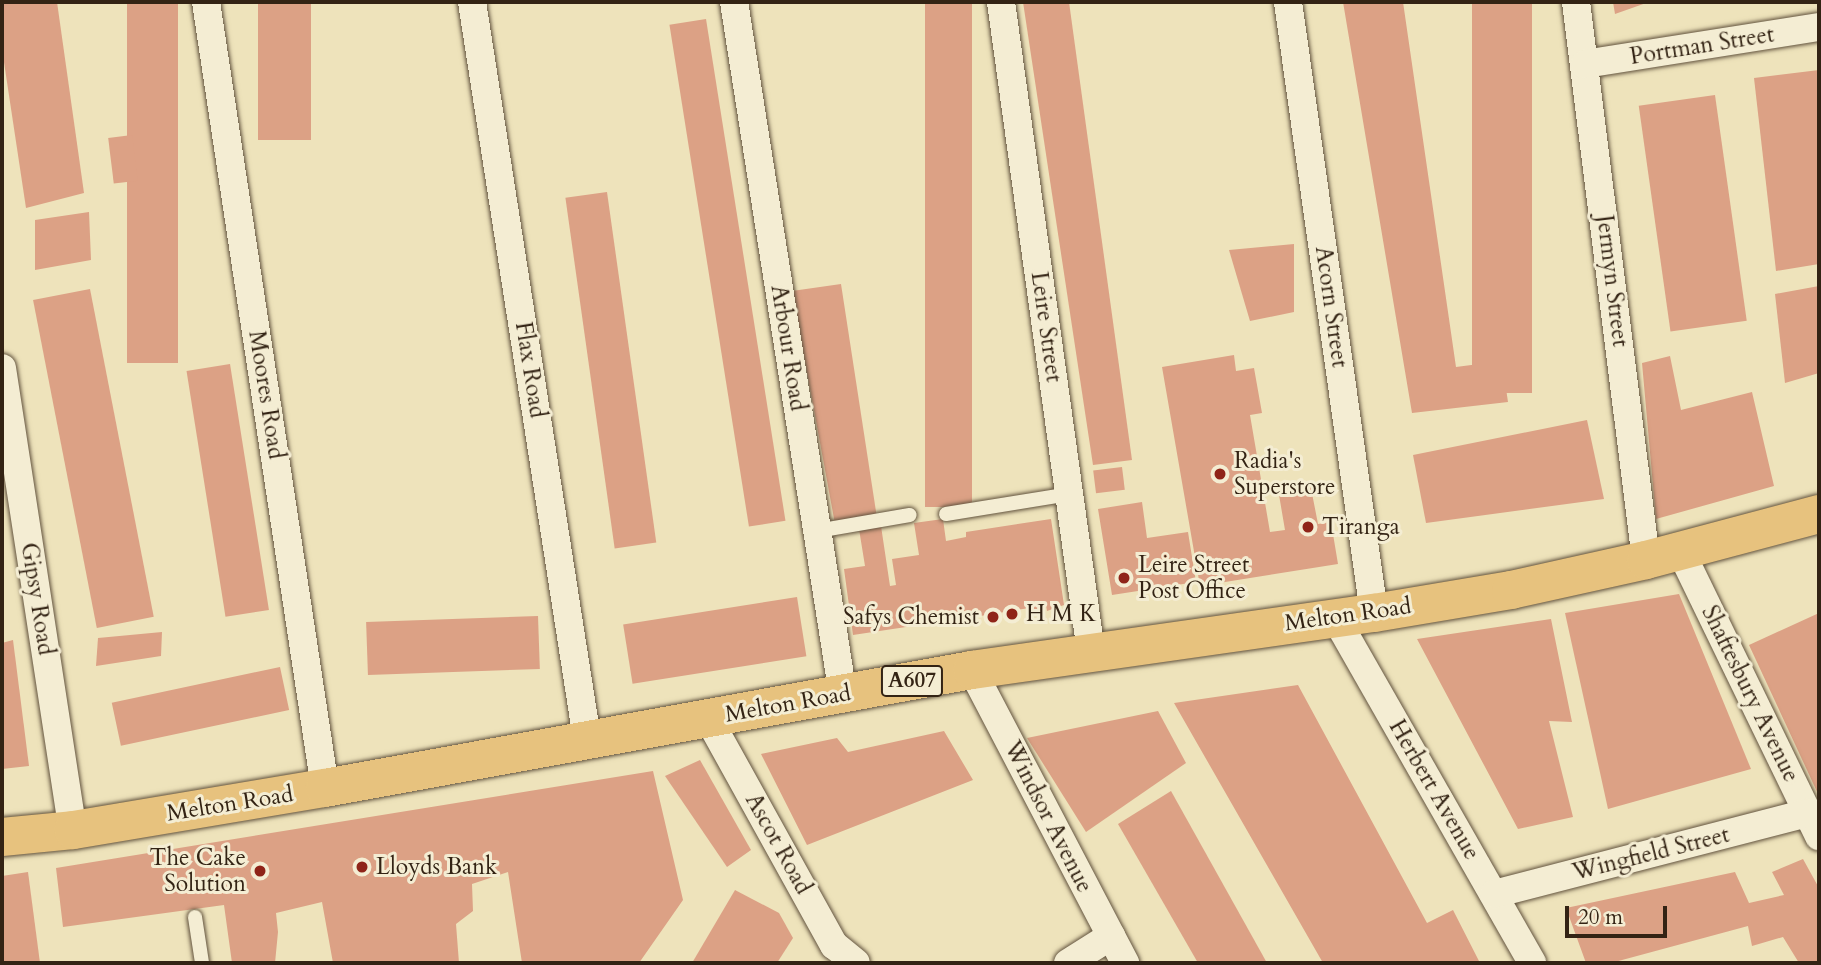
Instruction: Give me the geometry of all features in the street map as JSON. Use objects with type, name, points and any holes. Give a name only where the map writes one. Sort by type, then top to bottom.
[{"type":"main road","name":"Melton Road","points":[[2,837],[73,830],[326,788],[972,670],[1374,613],[1511,590],[1664,556],[1819,514]]},
{"type":"street","name":"Moores Road","points":[[206,2],[326,788]]},
{"type":"street","name":"Flax Road","points":[[472,2],[587,739]]},
{"type":"street","name":"Arbour Road","points":[[734,2],[843,695]]},
{"type":"street","name":"Leire Street","points":[[1001,2],[1091,652]]},
{"type":"street","name":"Acorn Street","points":[[1288,2],[1374,613]]},
{"type":"street","name":"Jermyn Street","points":[[1576,2],[1664,556]]},
{"type":"street","name":"Portman Street","points":[[1585,64],[1819,27]]},
{"type":"street","name":"Gipsy Road","points":[[2,368],[73,830]]},
{"type":"street","name":"Shaftesbury Avenue","points":[[1664,556],[1814,825]]},
{"type":"street","name":"Herbert Avenue","points":[[1335,617],[1532,963]]},
{"type":"street","name":"Windsor Avenue","points":[[972,670],[1125,963]]},
{"type":"street","name":"Ascot Road","points":[[708,718],[828,954],[856,963]]},
{"type":"street","name":"Wingfield Street","points":[[1494,894],[1814,825]]},
{"type":"street","points":[[1068,963],[1111,936]]},
{"type":"lane","points":[[946,514],[1070,494]]},
{"type":"lane","points":[[817,531],[910,515]]},
{"type":"lane","points":[[195,917],[202,963]]},
{"type":"building","points":[[2,2],[57,2],[84,193],[26,208],[2,49]]},
{"type":"building","points":[[127,2],[178,2],[178,363],[127,363]]},
{"type":"building","points":[[258,2],[311,2],[311,140],[258,140]]},
{"type":"building","points":[[925,2],[972,2],[972,507],[925,507]]},
{"type":"building","points":[[1023,2],[1069,2],[1132,460],[1093,465]]},
{"type":"building","points":[[1343,2],[1403,2],[1456,367],[1502,361],[1508,402],[1412,413]]},
{"type":"building","points":[[1472,2],[1532,2],[1532,393],[1472,393]]},
{"type":"building","points":[[1613,2],[1649,2],[1615,14]]},
{"type":"building","points":[[706,19],[785,521],[749,527],[669,25]]},
{"type":"building","points":[[1819,70],[1819,264],[1776,271],[1754,78]]},
{"type":"building","points":[[1715,95],[1747,321],[1670,331],[1639,106]]},
{"type":"building","points":[[132,135],[138,181],[114,184],[108,138]]},
{"type":"building","points":[[607,192],[656,543],[615,548],[565,198]]},
{"type":"building","points":[[89,212],[91,260],[35,270],[35,220]]},
{"type":"building","points":[[1294,244],[1294,312],[1250,321],[1229,250]]},
{"type":"building","points":[[841,284],[877,518],[835,524],[792,291]]},
{"type":"building","points":[[1819,286],[1819,373],[1785,383],[1775,294]]},
{"type":"building","points":[[90,289],[154,617],[97,628],[33,300]]},
{"type":"building","name":"Radia's Superstore","points":[[1234,355],[1236,371],[1254,368],[1262,413],[1250,415],[1270,532],[1285,530],[1278,489],[1310,483],[1318,524],[1331,522],[1338,564],[1200,586],[1162,367]]},
{"type":"building","points":[[1670,356],[1681,410],[1752,392],[1774,486],[1656,519],[1642,363]]},
{"type":"building","points":[[230,364],[269,610],[225,617],[187,371]]},
{"type":"building","points":[[1587,420],[1604,499],[1426,523],[1413,455]]},
{"type":"building","points":[[1122,467],[1125,490],[1096,493],[1093,471]]},
{"type":"building","points":[[1142,502],[1147,538],[1188,532],[1196,582],[1112,595],[1098,509]]},
{"type":"building","points":[[943,519],[946,541],[966,537],[966,532],[1051,519],[1064,605],[1047,611],[1046,605],[1041,606],[1042,612],[1031,614],[1030,608],[1016,610],[1017,616],[1006,618],[1005,612],[998,613],[999,619],[988,620],[987,615],[973,617],[974,623],[959,626],[959,619],[853,635],[844,569],[865,566],[859,529],[881,526],[890,586],[896,585],[892,559],[919,555],[914,523]]},
{"type":"building","points":[[1679,594],[1751,769],[1608,809],[1565,613]]},
{"type":"building","points":[[797,597],[806,656],[633,684],[623,625]]},
{"type":"building","points":[[1819,613],[1819,796],[1749,645]]},
{"type":"building","points":[[538,616],[540,669],[368,675],[366,622]]},
{"type":"building","points":[[1551,619],[1572,722],[1549,721],[1573,817],[1518,829],[1417,639]]},
{"type":"building","points":[[162,632],[161,656],[96,666],[98,638]]},
{"type":"building","points":[[13,640],[29,766],[2,769],[2,643]]},
{"type":"building","points":[[280,667],[289,710],[121,746],[112,703]]},
{"type":"building","points":[[1298,685],[1427,923],[1453,910],[1480,963],[1323,963],[1174,703]]},
{"type":"building","points":[[1158,711],[1186,763],[1086,832],[1027,738]]},
{"type":"building","points":[[944,731],[973,780],[807,845],[761,754],[837,738],[848,752]]},
{"type":"building","points":[[700,760],[751,850],[727,867],[665,776]]},
{"type":"building","points":[[653,771],[683,900],[639,963],[522,963],[508,872],[472,884],[473,911],[456,924],[459,963],[333,963],[322,902],[276,913],[278,932],[275,963],[232,963],[224,905],[63,927],[56,868]]},
{"type":"building","points":[[1171,791],[1267,963],[1198,963],[1118,824]]},
{"type":"building","points":[[1803,859],[1819,888],[1819,963],[1799,963],[1783,937],[1752,946],[1748,926],[1611,963],[1586,963],[1566,908],[1735,872],[1749,903],[1784,895],[1772,872]]},
{"type":"building","points":[[28,872],[40,963],[2,963],[2,876]]},
{"type":"building","points":[[735,890],[779,913],[793,938],[777,963],[692,963]]},
{"type":"place","name":"Radia's Superstore","points":[[1220,474]]},
{"type":"place","name":"Tiranga","points":[[1308,527]]},
{"type":"place","name":"Leire Street Post Office","points":[[1124,578]]},
{"type":"place","name":"H M K","points":[[1012,614]]},
{"type":"place","name":"Safys Chemist","points":[[993,617]]},
{"type":"place","name":"Lloyds Bank","points":[[362,867]]},
{"type":"place","name":"The Cake Solution","points":[[260,871]]}]
